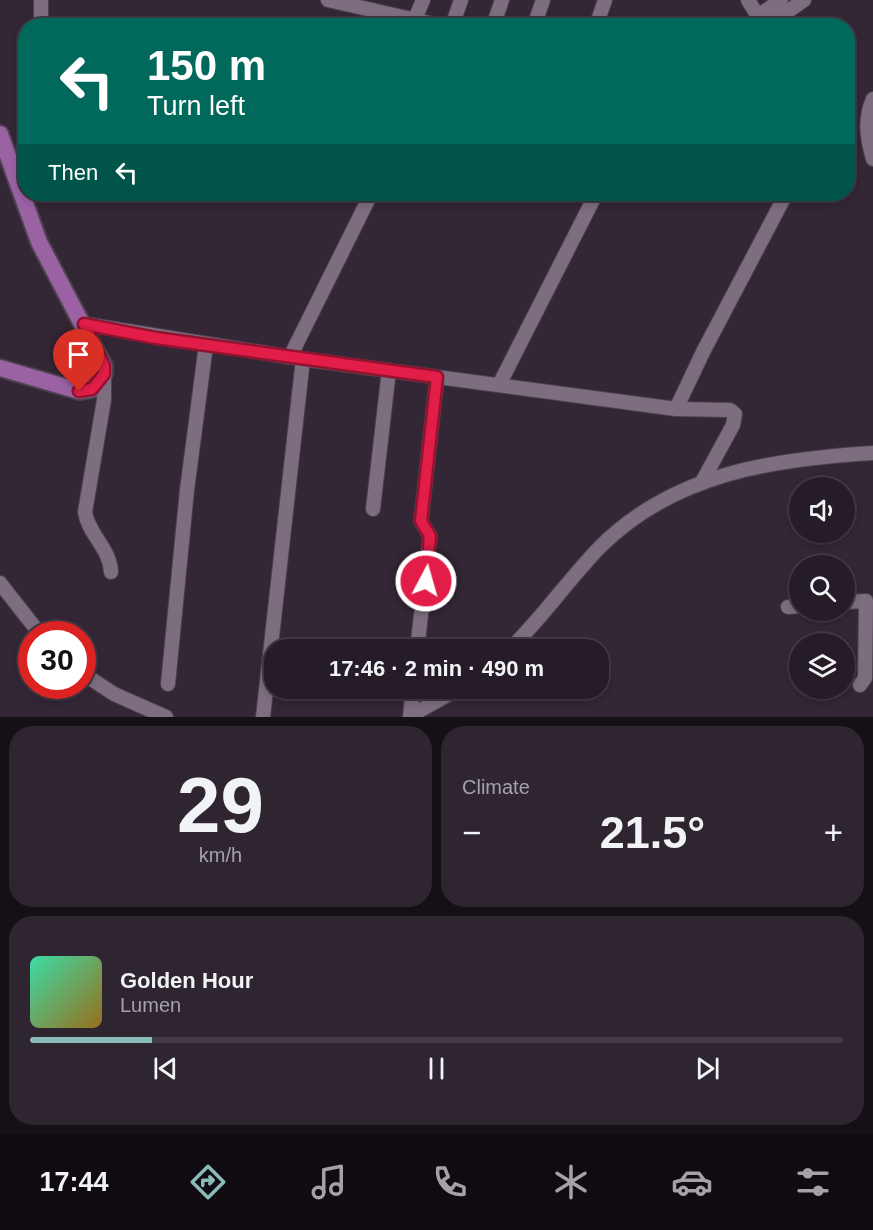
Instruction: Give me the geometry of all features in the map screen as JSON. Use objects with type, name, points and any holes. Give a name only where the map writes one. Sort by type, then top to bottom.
[{"type":"main road","points":[[0,134],[18,184]]},
{"type":"main road","points":[[0,368],[79,391],[92,389],[104,374],[104,366],[84,324],[39,242],[24,201]]},
{"type":"street","points":[[41,0],[41,18]]},
{"type":"street","points":[[328,0],[353,2],[408,18]]},
{"type":"street","points":[[416,18],[423,0]]},
{"type":"street","points":[[455,18],[461,0]]},
{"type":"street","points":[[496,18],[502,0]]},
{"type":"street","points":[[537,18],[543,0]]},
{"type":"street","points":[[599,18],[605,0]]},
{"type":"street","points":[[748,0],[760,18]]},
{"type":"street","points":[[766,18],[781,0]]},
{"type":"street","points":[[770,18],[804,0]]},
{"type":"street","points":[[873,99],[867,122],[867,140],[873,159]]},
{"type":"street","points":[[263,717],[297,358],[368,201]]},
{"type":"street","points":[[499,385],[592,201]]},
{"type":"street","points":[[676,409],[703,352],[782,201]]},
{"type":"street","points":[[84,324],[206,345],[676,409],[730,410],[735,414],[733,425],[702,482]]},
{"type":"street","points":[[168,684],[187,490],[206,345]]},
{"type":"street","points":[[373,509],[389,370]]},
{"type":"street","points":[[104,374],[104,400],[85,512],[87,520],[108,554],[111,572]]},
{"type":"street","points":[[418,639],[430,536],[421,521],[437,377]]},
{"type":"street","points":[[519,639],[601,546],[647,510],[702,482],[780,461],[873,453]]},
{"type":"street","points":[[0,583],[30,621]]},
{"type":"street","points":[[860,686],[865,678],[869,601]]},
{"type":"street","points":[[96,683],[114,694],[166,717]]},
{"type":"street","points":[[410,716],[412,699]]},
{"type":"street","points":[[410,716],[440,699]]},
{"type":"route","points":[[79,391],[87,391],[97,386],[104,374],[104,366],[84,324],[156,338],[437,377],[421,521],[430,536],[426,581]]}]
